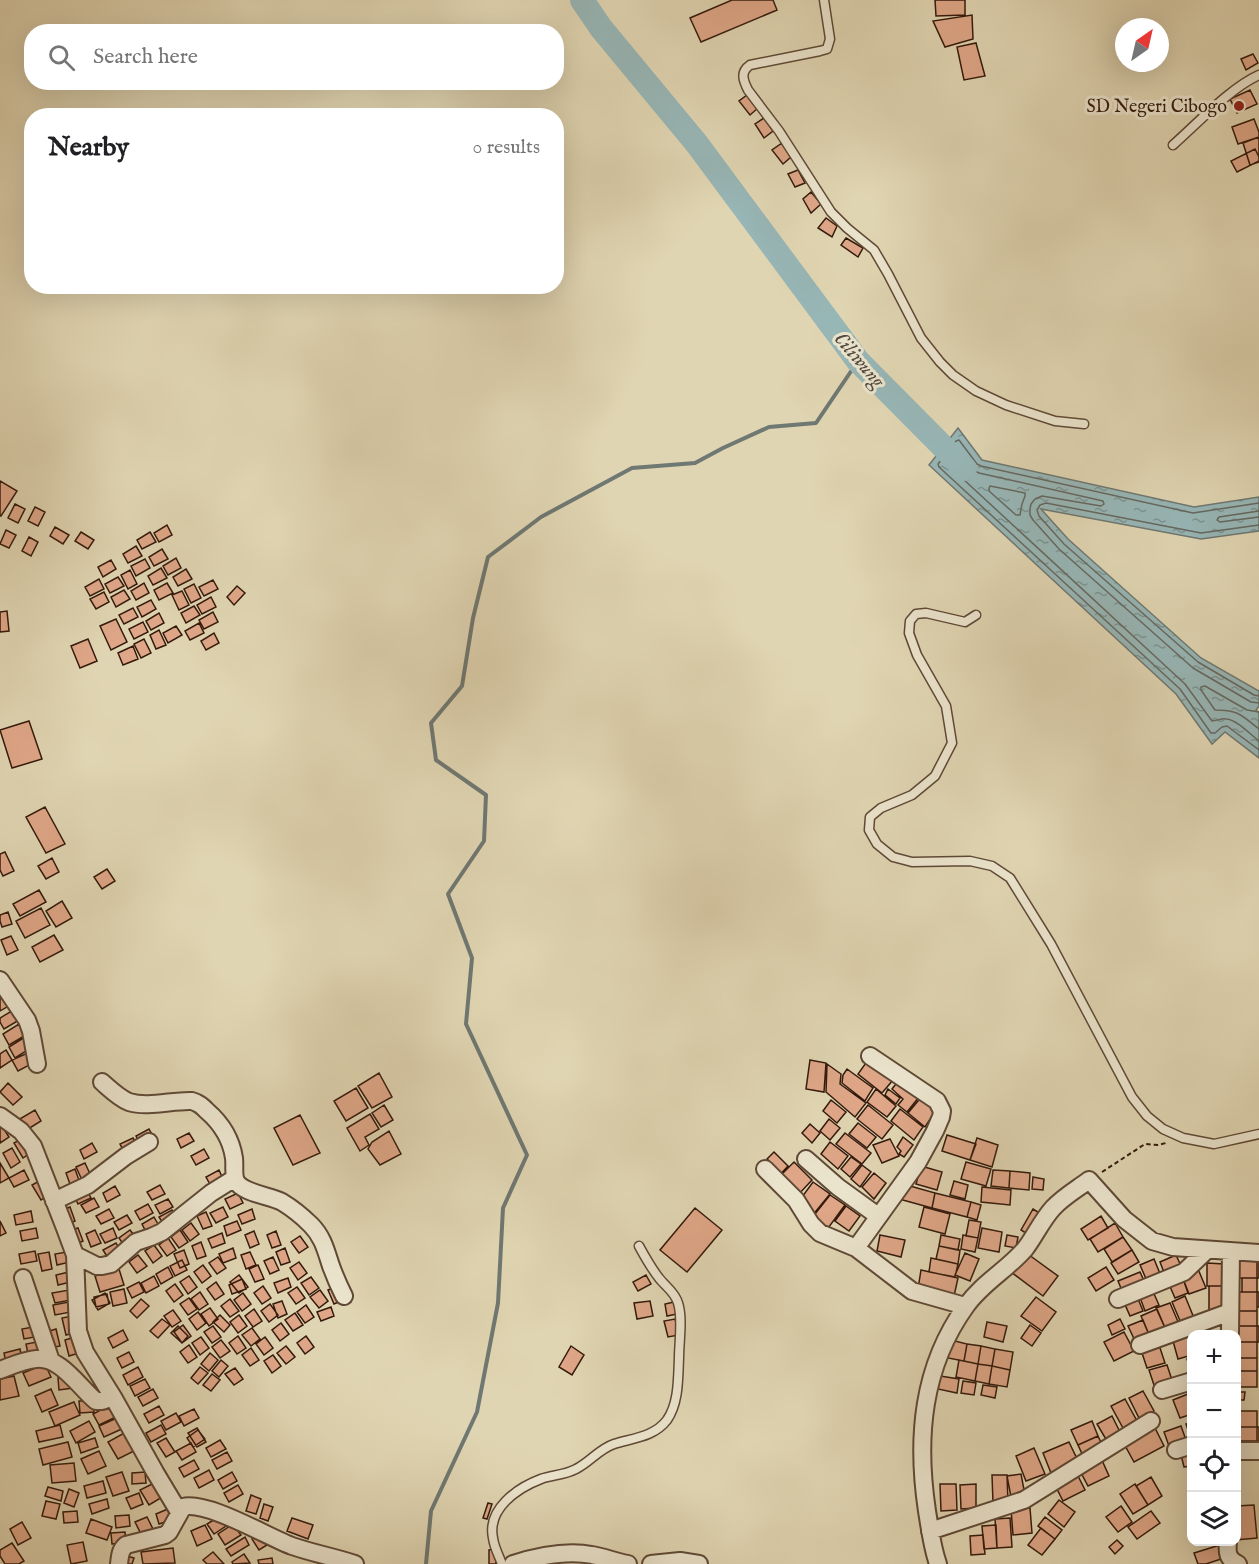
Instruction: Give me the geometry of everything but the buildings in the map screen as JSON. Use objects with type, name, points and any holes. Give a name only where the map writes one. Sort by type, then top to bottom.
[{"type":"street","points":[[0,980],[27,1020],[37,1064]]},
{"type":"street","points":[[856,1248],[918,1162],[940,1122],[942,1111],[934,1098],[870,1056]]},
{"type":"street","points":[[102,1082],[130,1102],[188,1101],[200,1104],[226,1132],[232,1147],[235,1178],[238,1184],[245,1189],[284,1203],[314,1228],[322,1240],[344,1296]]},
{"type":"street","points":[[0,1116],[21,1131],[33,1146],[75,1255],[78,1331],[90,1361],[179,1512]]},
{"type":"street","points":[[54,1201],[88,1185],[126,1156],[149,1142]]},
{"type":"street","points":[[806,1159],[838,1187],[878,1216]]},
{"type":"street","points":[[765,1169],[796,1200],[813,1227],[827,1237],[856,1248],[912,1291],[965,1306]]},
{"type":"street","points":[[75,1255],[97,1266],[111,1264],[136,1242],[162,1232],[211,1193],[235,1178]]},
{"type":"street","points":[[938,1564],[930,1531],[923,1462],[926,1403],[931,1379],[951,1330],[965,1306],[1024,1250],[1053,1209],[1089,1180],[1124,1219],[1152,1241],[1173,1247],[1259,1253]]},
{"type":"street","points":[[1118,1299],[1184,1272],[1207,1250]]},
{"type":"street","points":[[1230,1330],[1231,1251]]},
{"type":"street","points":[[23,1278],[51,1361]]},
{"type":"street","points":[[1140,1345],[1230,1312]]},
{"type":"street","points":[[0,1370],[38,1358],[51,1361],[72,1377],[96,1401],[113,1397]]},
{"type":"street","points":[[1162,1390],[1187,1383]]},
{"type":"street","points":[[930,1531],[1024,1500],[1151,1421]]},
{"type":"street","points":[[1241,1450],[1259,1450]]},
{"type":"street","points":[[119,1564],[123,1547],[165,1535],[179,1512],[187,1506],[201,1508],[239,1521],[295,1547],[355,1564]]},
{"type":"street","points":[[1228,1546],[1228,1556],[1238,1564]]},
{"type":"street","points":[[513,1564],[538,1557],[572,1553],[593,1555],[628,1564]]},
{"type":"street","points":[[651,1564],[680,1561],[699,1564]]},
{"type":"lane","points":[[824,0],[830,39],[827,49],[750,65],[744,69],[743,74],[748,90],[779,130],[831,212],[874,250],[921,338],[953,375],[976,391],[1020,411],[1055,421],[1084,424]]},
{"type":"lane","points":[[1173,145],[1237,88],[1259,75]]},
{"type":"lane","points":[[976,615],[965,621],[916,614],[910,621],[909,633],[917,656],[946,706],[952,743],[935,776],[912,795],[881,808],[870,817],[869,830],[877,844],[893,857],[912,862],[970,861],[992,866],[1010,878],[1051,944],[1132,1097],[1147,1116],[1163,1130],[1183,1138],[1214,1144],[1259,1134]]},
{"type":"lane","points":[[502,1564],[492,1537],[492,1527],[500,1508],[517,1491],[538,1480],[577,1469],[602,1449],[658,1430],[675,1405],[680,1317],[678,1302],[654,1271],[639,1246]]},
{"type":"path","points":[[1089,1180],[1145,1144],[1158,1145],[1183,1138]]},
{"type":"water","points":[[958,428],[982,460],[1194,507],[1259,497],[1259,531],[1201,539],[1041,509],[1068,539],[1201,658],[1259,691],[1259,706],[1256,710],[1259,713],[1259,758],[1225,732],[1212,744],[1176,694],[929,465]]},
{"type":"waterway","name":"Ciliwung","points":[[582,0],[601,28],[697,144],[858,361],[965,469]]},
{"type":"waterway","points":[[426,1564],[431,1511],[477,1412],[498,1303],[503,1208],[527,1155],[466,1024],[472,958],[448,894],[484,841],[486,795],[436,760],[431,723],[462,686],[473,618],[488,557],[541,517],[632,468],[695,463],[769,427],[816,423],[858,361]]},
{"type":"place","name":"SD Negeri Cibogo","points":[[1239,106]]}]
